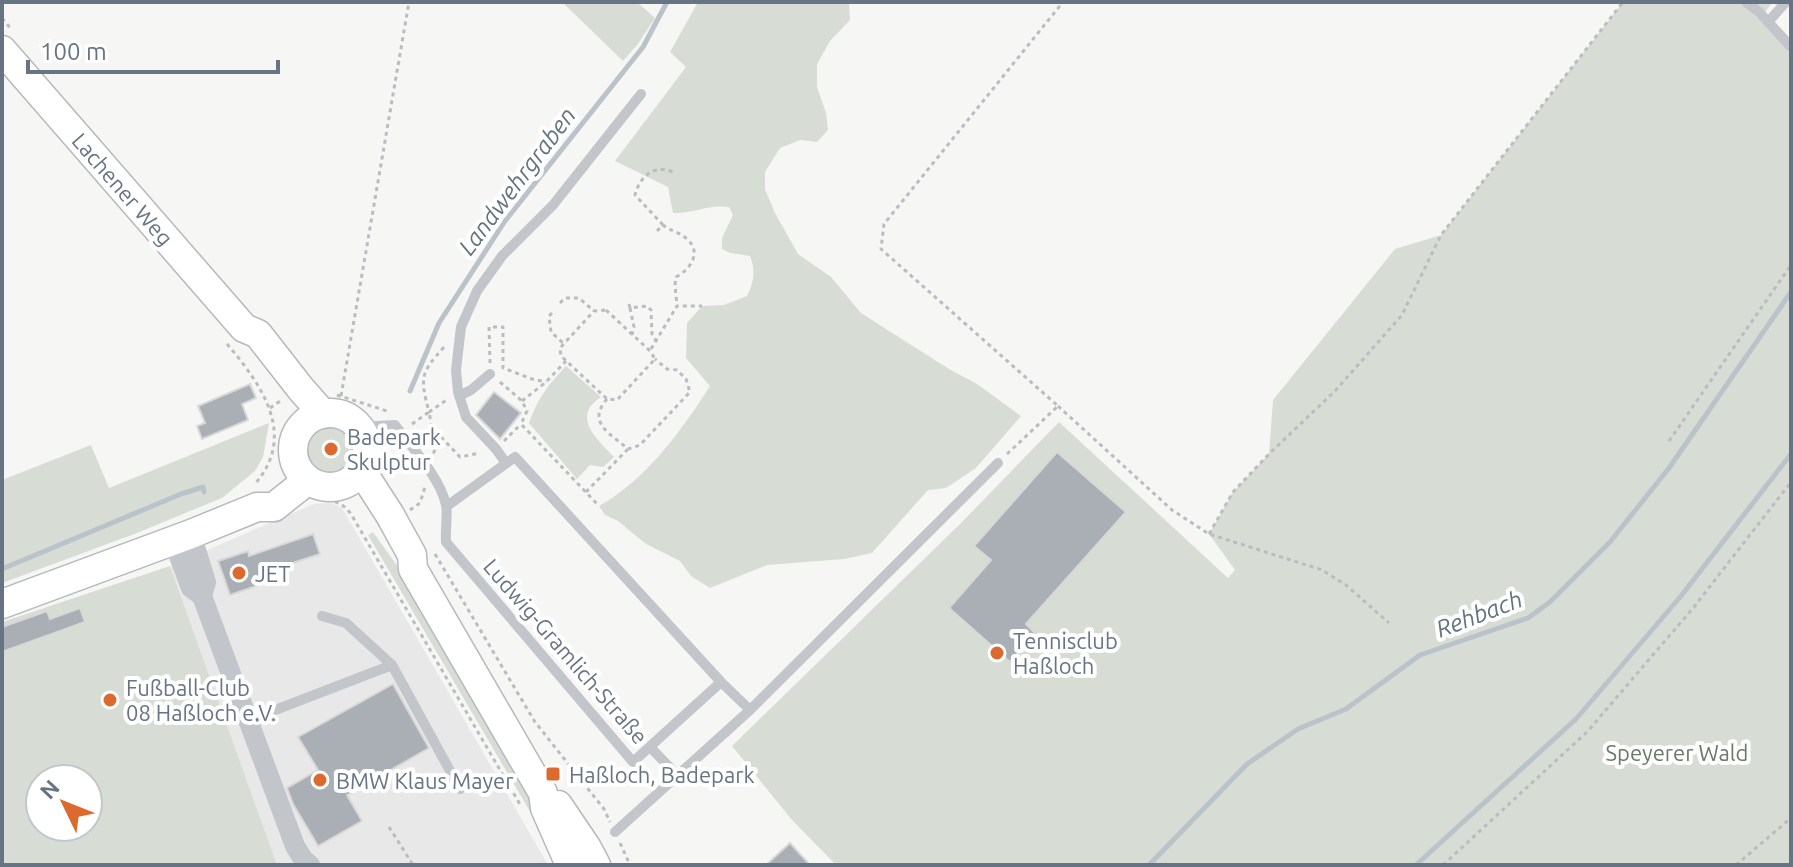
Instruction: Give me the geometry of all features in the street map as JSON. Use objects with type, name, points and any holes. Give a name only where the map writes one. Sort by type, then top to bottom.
[{"type":"main road","name":"Lachener Weg","points":[[2,50],[244,328],[258,334],[322,412]]},
{"type":"main road","points":[[358,456],[327,487],[302,473],[293,456],[293,446],[296,436],[322,412],[342,416],[358,456],[412,555],[423,559],[534,802],[545,808],[572,865]]},
{"type":"main road","points":[[2,604],[182,537],[302,473]]},
{"type":"main road","points":[[534,802],[555,802],[596,865]]},
{"type":"street","points":[[182,537],[206,582],[202,596],[295,846],[310,865]]},
{"type":"lane","points":[[1746,2],[1791,47]]},
{"type":"lane","points":[[1768,22],[1786,2]]},
{"type":"lane","points":[[506,463],[466,417],[456,370],[461,327],[477,291],[502,256],[553,205],[641,94]]},
{"type":"lane","points":[[459,394],[471,390],[490,374]]},
{"type":"lane","points":[[395,425],[404,437],[358,456],[395,425]]},
{"type":"lane","name":"Ludwig-Gramlich-Straße","points":[[404,437],[434,477],[447,506],[446,542],[633,762],[721,682]]},
{"type":"lane","points":[[447,506],[515,457],[750,710]]},
{"type":"lane","points":[[615,832],[750,710],[998,463]]},
{"type":"lane","points":[[322,616],[346,623],[392,665],[460,789]]},
{"type":"lane","points":[[249,720],[392,665]]},
{"type":"lane","points":[[650,747],[678,776]]},
{"type":"path","points":[[386,411],[322,412],[409,2]]},
{"type":"path","points":[[1063,2],[884,224],[881,249],[1172,510],[1209,534],[1322,570],[1346,585],[1389,623]]},
{"type":"path","points":[[1209,534],[1233,492],[1335,391],[1402,315],[1441,235],[1623,2]]},
{"type":"path","points":[[650,351],[677,306],[676,277],[686,272],[694,257],[689,241],[668,230],[635,195],[637,185],[647,174],[657,169],[673,172]]},
{"type":"path","points":[[657,231],[663,225]]},
{"type":"path","points":[[1669,441],[1791,265]]},
{"type":"path","points":[[560,303],[565,298],[579,298],[594,311]]},
{"type":"path","points":[[632,335],[634,327],[630,306],[647,306],[651,310],[652,334],[656,341]]},
{"type":"path","points":[[677,306],[702,306]]},
{"type":"path","points":[[585,493],[628,449],[640,445],[690,392],[686,379],[677,370],[667,369],[655,359],[606,310],[594,311],[560,348],[561,356],[607,399],[617,400],[655,359]]},
{"type":"path","points":[[552,313],[549,316],[551,332],[564,344]]},
{"type":"path","points":[[459,394],[429,412],[422,384],[427,367],[461,327]]},
{"type":"path","points":[[516,429],[527,411],[522,401],[490,374],[489,327],[503,327],[503,368],[546,382]]},
{"type":"path","points":[[522,401],[566,361]]},
{"type":"path","points":[[247,368],[270,408],[275,430],[274,450],[254,497]]},
{"type":"path","points":[[607,399],[597,417],[602,426],[628,449]]},
{"type":"path","points":[[998,463],[1058,406]]},
{"type":"path","points":[[521,424],[599,506]]},
{"type":"path","points":[[441,437],[460,457],[496,449]]},
{"type":"path","points":[[1443,865],[1587,732],[1694,607],[1791,482]]},
{"type":"path","points":[[375,555],[534,802]]},
{"type":"path","points":[[423,559],[535,722],[604,809],[630,865]]},
{"type":"path","points":[[1736,865],[1791,818]]},
{"type":"path","points":[[389,827],[413,865]]},
{"type":"shaded area","points":[[332,503],[342,508],[548,865],[277,865],[170,566],[314,504]]},
{"type":"green space","points":[[562,2],[637,2],[655,18],[623,61]]},
{"type":"green space","points":[[698,2],[849,2],[850,20],[830,41],[817,64],[817,87],[828,130],[817,142],[800,140],[780,148],[765,172],[765,189],[798,254],[831,277],[861,313],[977,384],[1021,416],[976,468],[946,488],[928,490],[872,553],[844,559],[767,565],[710,588],[691,576],[680,561],[646,544],[618,521],[605,515],[599,506],[633,482],[662,453],[710,386],[686,358],[687,323],[702,306],[724,305],[747,296],[753,281],[750,256],[722,249],[722,238],[733,215],[729,207],[673,213],[668,187],[615,161],[686,67],[670,52]]},
{"type":"green space","name":"Speyerer Wald","points":[[1623,2],[1773,2],[1765,12],[1791,40],[1791,865],[836,865],[792,820],[732,746],[961,523],[1059,422],[1228,578],[1235,570],[1209,534],[1233,492],[1269,454],[1273,400],[1395,249],[1441,235]]},
{"type":"green space","points":[[566,366],[601,397],[592,405],[587,420],[595,436],[614,457],[603,467],[590,465],[577,479],[529,423],[544,392]]},
{"type":"green space","points":[[269,423],[263,457],[255,471],[222,498],[2,583],[2,480],[91,445],[109,488]]},
{"type":"green space","points":[[330,423],[350,431],[358,451],[350,471],[330,479],[310,471],[302,451],[310,431]]},
{"type":"green space","points":[[373,532],[406,578],[544,815],[556,856],[368,535]]},
{"type":"green space","name":"Fußball-Club 08 Haßloch e.V.","points":[[170,566],[277,865],[2,865],[2,622]]},
{"type":"building","points":[[250,384],[256,398],[242,404],[248,420],[202,439],[197,426],[205,423],[198,406]]},
{"type":"building","points":[[494,392],[521,413],[500,439],[476,415]]},
{"type":"building","points":[[1057,452],[1126,512],[1026,624],[1035,633],[1010,662],[949,608],[991,560],[974,546]]},
{"type":"building","points":[[313,534],[320,554],[265,572],[268,582],[230,595],[218,561],[248,551],[249,556]]},
{"type":"building","points":[[80,608],[85,622],[2,652],[2,627],[47,611],[50,619]]},
{"type":"building","points":[[393,684],[429,748],[347,795],[362,821],[318,846],[287,788],[318,770],[298,737]]},
{"type":"building","points":[[790,843],[810,865],[766,865]]},
{"type":"waterway","name":"Landwehrgraben","points":[[410,391],[439,323],[505,221],[643,47],[667,2]]},
{"type":"waterway","name":"Rehbach","points":[[1149,865],[1247,764],[1298,729],[1346,709],[1420,655],[1528,618],[1550,602],[1610,542],[1669,468],[1791,292]]},
{"type":"waterway","points":[[1416,865],[1576,719],[1681,596],[1791,454]]},
{"type":"waterway","name":"Landwehrgraben","points":[[2,569],[181,494],[203,487],[204,492]]},
{"type":"place","name":"Badepark Skulptur","points":[[331,449]]},
{"type":"place","name":"JET","points":[[239,573]]},
{"type":"place","name":"Tennisclub Haßloch","points":[[997,653]]},
{"type":"place","name":"Fußball-Club 08 Haßloch e.V.","points":[[110,700]]},
{"type":"place","name":"Haßloch, Badepark","points":[[553,774]]},
{"type":"place","name":"BMW Klaus Mayer","points":[[320,780]]}]
